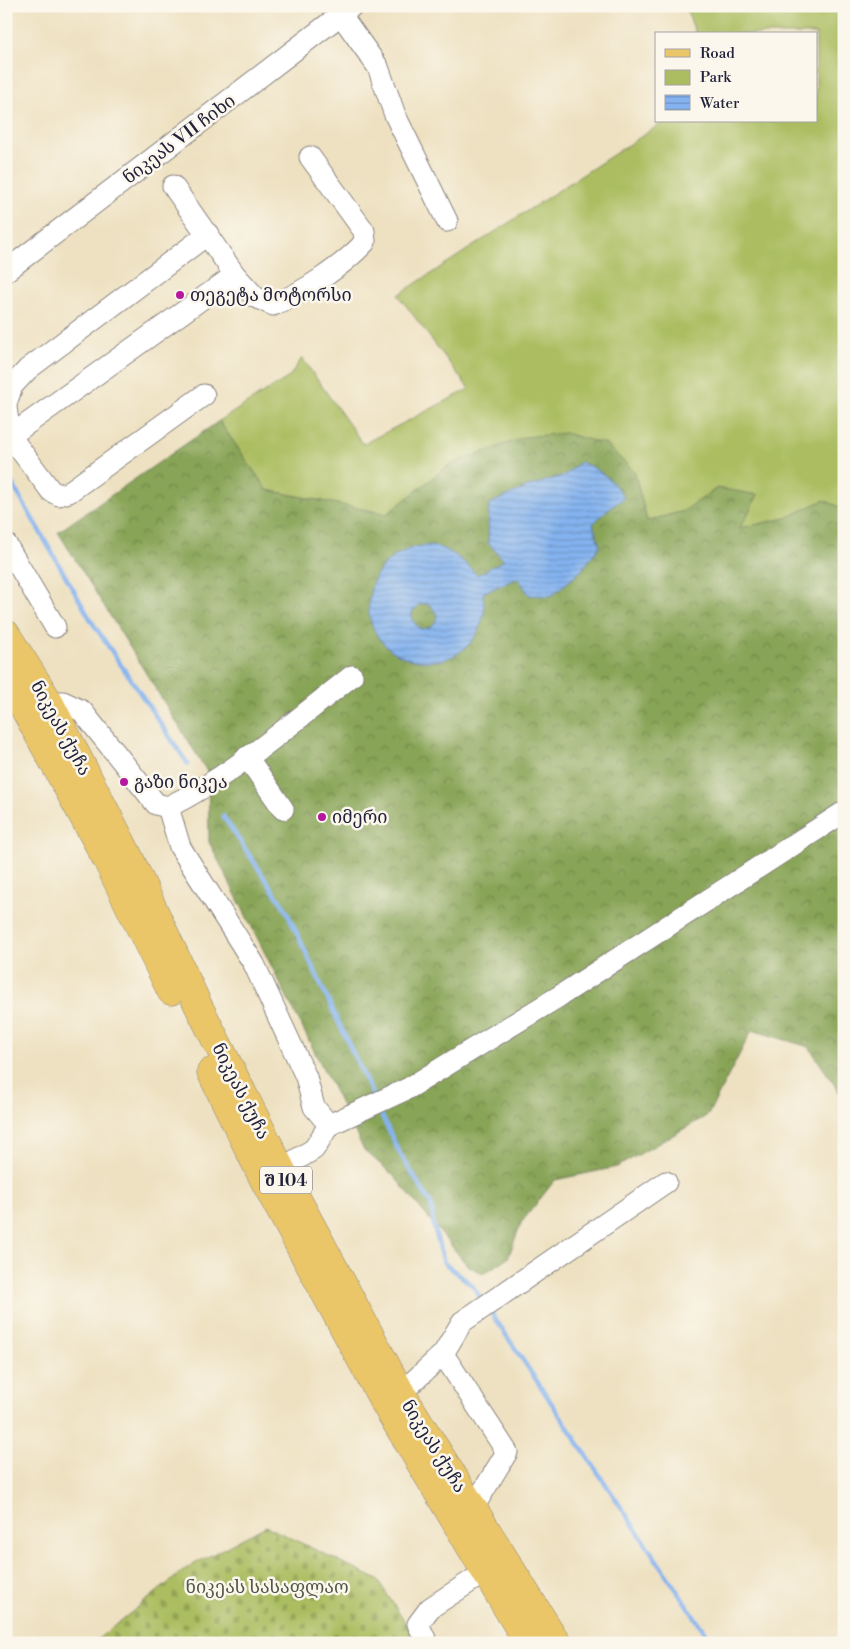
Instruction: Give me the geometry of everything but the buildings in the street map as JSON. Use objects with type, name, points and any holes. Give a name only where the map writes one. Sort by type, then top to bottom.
[{"type":"main road","name":"ნიკეას ქუჩა","points":[[6,634],[27,711],[126,853],[198,1005],[280,1170],[401,1392],[556,1642]]},
{"type":"main road","name":"ნიკეას ქუჩა","points":[[6,675],[107,860],[265,1182],[311,1271],[384,1402],[528,1643]]},
{"type":"street","points":[[346,10],[378,67],[395,115],[447,221]]},
{"type":"street","name":"ნიკეას VII ჩიხი","points":[[6,271],[346,10]]},
{"type":"street","points":[[173,186],[235,275],[255,297],[273,305],[288,299],[352,255],[364,242],[364,231],[310,157]]},
{"type":"street","points":[[204,395],[69,492],[59,494],[51,491],[8,438],[6,406],[12,386],[28,369],[208,234]]},
{"type":"street","points":[[8,438],[235,275]]},
{"type":"street","points":[[6,544],[55,627]]},
{"type":"street","points":[[27,711],[63,702],[82,711],[156,804],[168,808],[189,797],[247,757],[352,676]]},
{"type":"street","points":[[247,757],[283,809]]},
{"type":"street","points":[[168,808],[180,847],[254,964],[306,1077],[314,1106],[329,1125]]},
{"type":"street","points":[[280,1170],[314,1149],[329,1125],[408,1088],[558,997],[844,812]]},
{"type":"street","points":[[401,1392],[443,1354],[462,1322],[666,1182]]},
{"type":"street","points":[[443,1354],[507,1452],[473,1508]]},
{"type":"street","points":[[427,1643],[418,1624],[430,1608],[485,1572]]},
{"type":"green space","points":[[685,6],[844,6],[844,509],[824,501],[786,518],[740,529],[717,488],[684,511],[647,521],[634,471],[449,465],[387,514],[267,490],[219,421],[289,377],[302,358],[363,444],[469,389],[398,295],[663,122],[818,122],[818,32],[695,32]]},
{"type":"green space","points":[[219,421],[267,490],[387,514],[449,465],[525,437],[565,433],[605,444],[634,471],[647,521],[684,511],[717,488],[758,495],[740,528],[786,518],[824,500],[844,509],[844,1099],[809,1047],[752,1030],[708,1115],[617,1167],[555,1180],[521,1223],[508,1258],[483,1274],[467,1265],[393,1175],[364,1150],[209,842],[208,773],[58,532]]},
{"type":"green space","name":"ნიკეას სასაფლაო","points":[[266,1526],[378,1580],[418,1643],[93,1643],[187,1568]]},
{"type":"water","points":[[580,462],[606,476],[624,498],[606,511],[593,524],[600,546],[580,572],[551,596],[529,595],[518,578],[483,593],[484,612],[475,637],[458,653],[437,661],[415,660],[395,652],[378,637],[370,616],[371,589],[373,581],[386,563],[398,554],[412,548],[432,546],[449,551],[477,575],[504,560],[488,543],[489,504],[530,486],[565,475]],"holes":[[[420,604],[429,604],[437,614],[436,621],[430,627],[420,629],[412,620],[412,612]]]},
{"type":"waterway","points":[[6,473],[92,622],[188,764]]},
{"type":"waterway","points":[[223,816],[285,908],[374,1098]]},
{"type":"waterway","points":[[378,1108],[399,1152],[431,1204],[434,1227],[444,1263],[472,1285],[482,1300]]},
{"type":"waterway","points":[[490,1311],[712,1643]]},
{"type":"place","name":"თეგეტა მოტორსი","points":[[180,295]]},
{"type":"place","name":"გაზი ნიკეა","points":[[124,782]]},
{"type":"place","name":"იმერი","points":[[322,817]]}]
